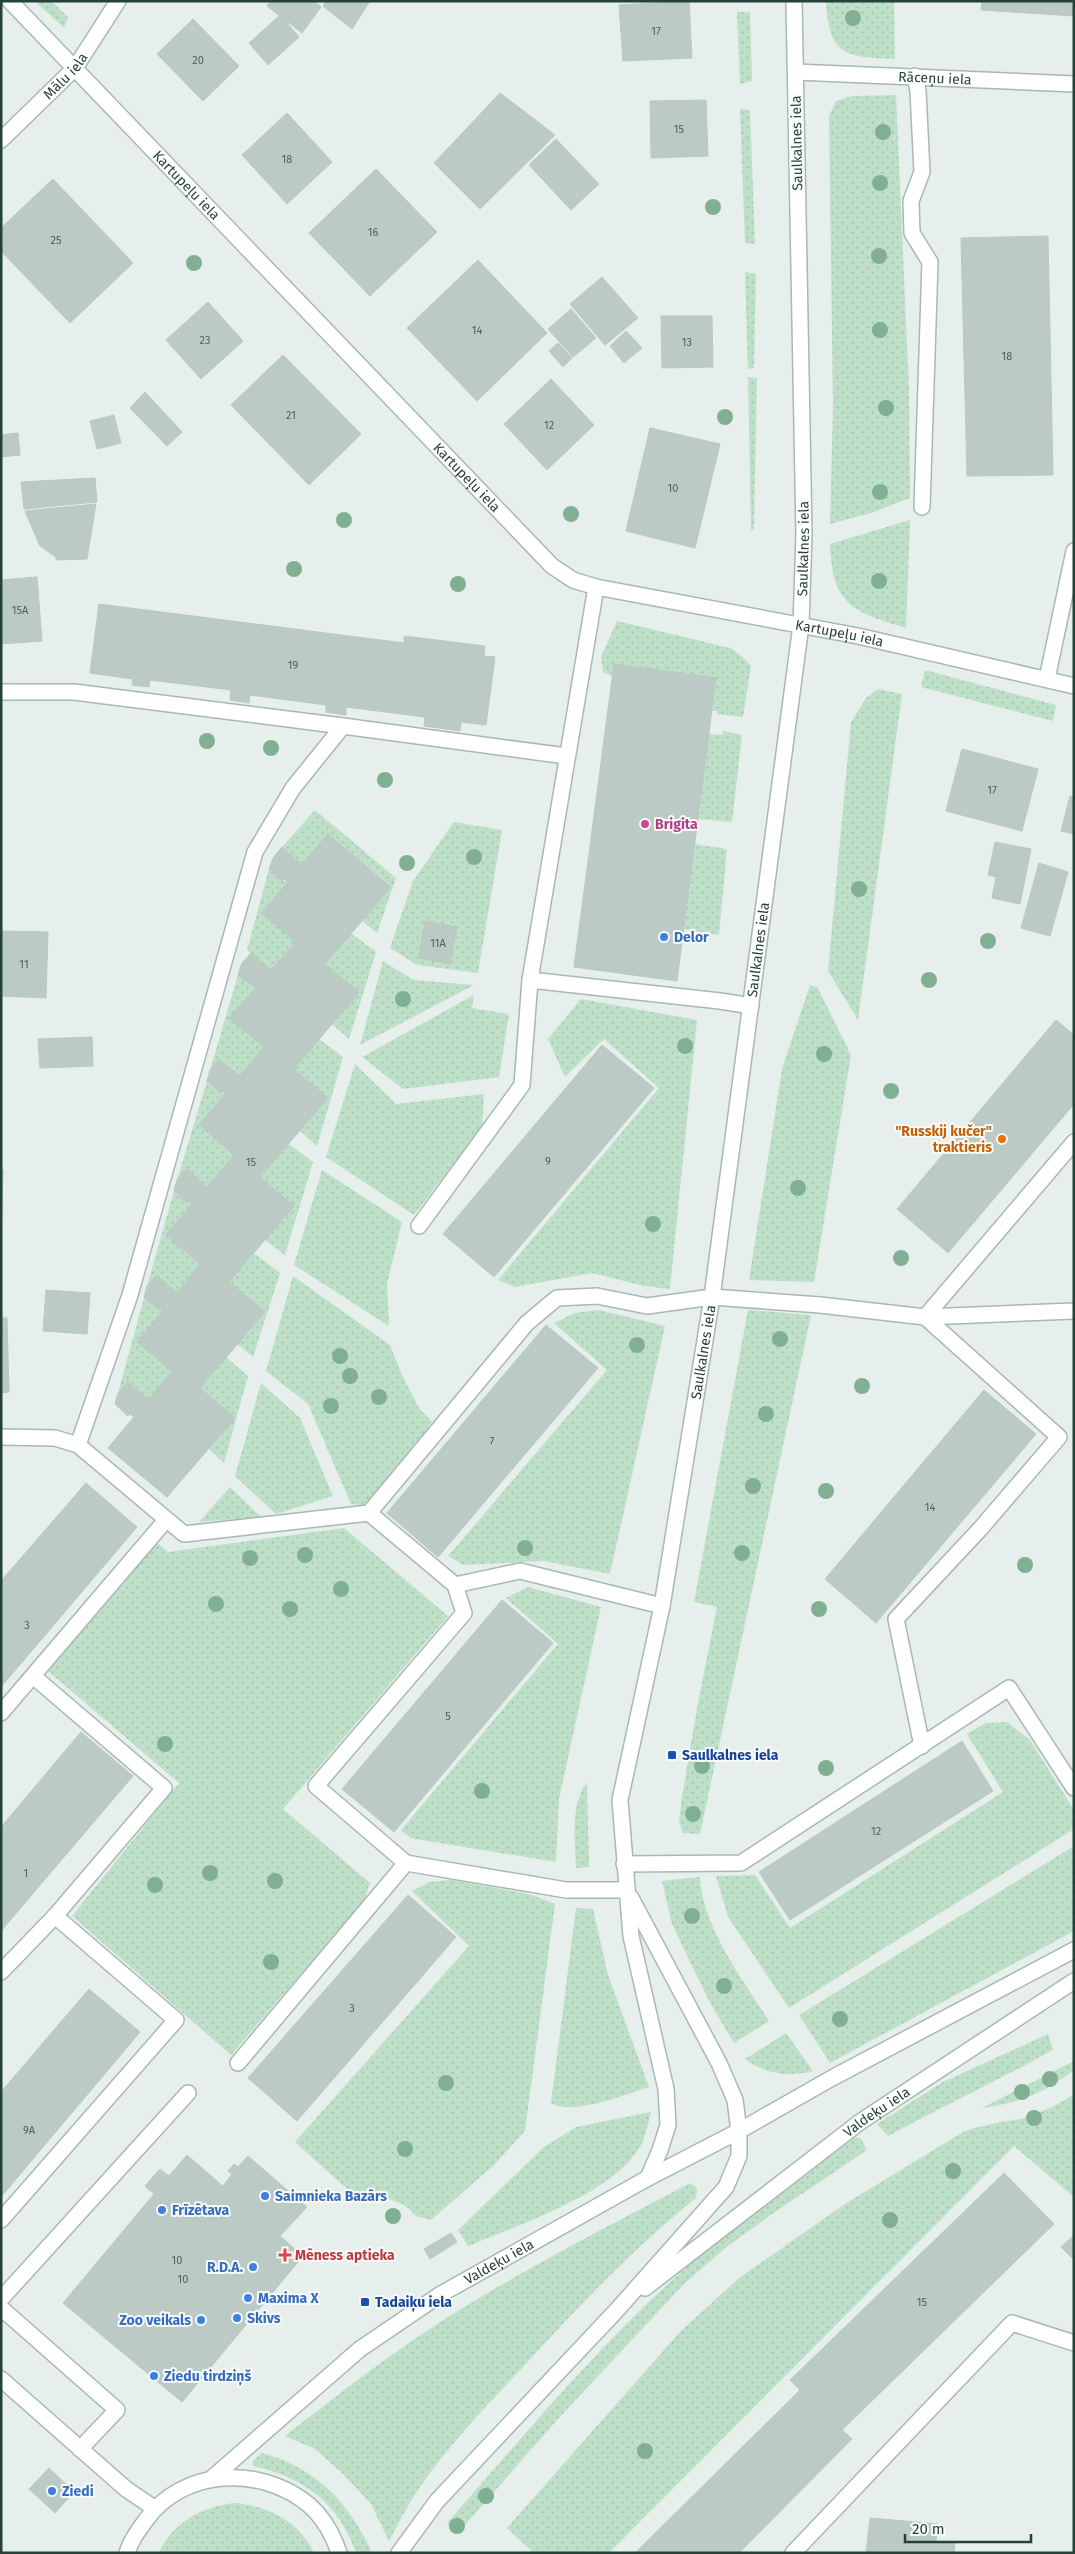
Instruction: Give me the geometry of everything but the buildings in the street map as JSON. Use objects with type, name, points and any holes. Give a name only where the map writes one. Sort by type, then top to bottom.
[{"type":"street","name":"Kartupeļu iela","points":[[10,1],[552,566],[573,580],[596,587],[801,625],[1074,686]]},
{"type":"street","name":"Mālu iela","points":[[1,140],[74,68],[118,1]]},
{"type":"street","name":"Saulkalnes iela","points":[[648,2178],[668,2125],[666,2089],[631,1936],[620,1800],[662,1606],[712,1297],[801,625],[804,534],[794,1]]},
{"type":"street","name":"Rāceņu iela","points":[[796,72],[1074,84]]},
{"type":"street","points":[[915,76],[918,91],[922,172],[911,202],[912,234],[930,262],[922,507]]},
{"type":"street","points":[[1047,679],[1074,551]]},
{"type":"street","points":[[419,1226],[522,1085],[530,980],[566,756],[596,587]]},
{"type":"street","points":[[1,692],[74,692],[566,756]]},
{"type":"street","points":[[78,1445],[130,1295],[255,852],[293,788],[343,726]]},
{"type":"street","points":[[530,980],[751,1006]]},
{"type":"street","points":[[925,1317],[1074,1142]]},
{"type":"street","points":[[1,1437],[55,1438],[78,1445],[184,1534],[369,1513],[527,1323],[557,1298],[597,1296],[647,1306],[712,1297],[820,1305],[925,1317],[1074,1311]]},
{"type":"street","points":[[922,1746],[896,1619],[981,1528],[1059,1437],[925,1317]]},
{"type":"street","points":[[369,1513],[455,1585],[464,1613],[316,1786],[406,1863],[566,1890],[626,1890]]},
{"type":"street","points":[[1,1713],[166,1520]]},
{"type":"street","points":[[455,1585],[520,1571],[662,1606]]},
{"type":"street","points":[[1,1972],[55,1916],[164,1788],[32,1676]]},
{"type":"street","points":[[624,1864],[741,1863],[1010,1688],[1074,1788]]},
{"type":"street","points":[[238,2063],[406,1863]]},
{"type":"street","name":"Saulkalnes iela","points":[[626,1890],[719,2063],[735,2100],[739,2131]]},
{"type":"street","points":[[1,2220],[176,2020],[55,1916]]},
{"type":"street","name":"Valdeķu iela","points":[[211,2478],[360,2349],[441,2294],[832,2078],[1074,1950]]},
{"type":"street","name":"Valdeķu iela","points":[[616,2311],[860,2122],[1074,1980]]},
{"type":"street","points":[[1,2299],[188,2093]]},
{"type":"street","name":"Valdeķu iela","points":[[399,2553],[437,2501],[616,2311],[726,2187],[739,2156],[739,2131]]},
{"type":"street","points":[[1,2308],[116,2410],[80,2449]]},
{"type":"street","points":[[793,2553],[1012,2323],[1074,2343]]},
{"type":"street","points":[[1,2378],[126,2489],[154,2508]]},
{"type":"street","points":[[127,2553],[130,2542],[154,2508],[180,2489],[211,2478],[246,2477],[280,2486],[310,2506],[332,2533],[339,2553]]},
{"type":"green space","points":[[35,1],[51,1],[68,17],[64,28]]},
{"type":"green space","points":[[826,1],[894,1],[895,59],[852,55],[843,50],[836,43],[831,33]]},
{"type":"green space","points":[[737,12],[750,12],[752,81],[740,84]]},
{"type":"green space","points":[[896,95],[909,391],[910,498],[871,513],[830,524],[833,406],[829,116],[836,101],[852,96]]},
{"type":"green space","points":[[740,109],[750,110],[755,244],[745,243]]},
{"type":"green space","points":[[745,272],[756,274],[754,368],[748,369]]},
{"type":"green space","points":[[748,377],[757,378],[754,529],[751,530]]},
{"type":"green space","points":[[910,520],[906,628],[872,617],[849,603],[835,581],[830,544]]},
{"type":"green space","points":[[617,621],[730,648],[743,657],[751,666],[743,717],[717,714],[717,711],[712,711],[716,678],[614,664],[612,676],[603,672],[601,657]]},
{"type":"green space","points":[[925,670],[1056,705],[1053,721],[921,687]]},
{"type":"green space","points":[[878,689],[902,694],[858,1020],[828,971],[851,722],[866,698]]},
{"type":"green space","points":[[723,731],[742,735],[732,822],[698,819],[709,734],[723,735]]},
{"type":"green space","points":[[315,810],[396,878],[377,933],[362,921],[391,886],[329,834],[302,865],[282,847]]},
{"type":"green space","points":[[454,822],[502,830],[478,973],[417,965],[390,948],[413,881]],"holes":[[[425,921],[456,927],[450,964],[419,958]]]},
{"type":"green space","points":[[695,844],[727,849],[719,935],[683,929]]},
{"type":"green space","points":[[269,869],[282,881],[288,882],[261,913],[296,942],[271,970],[247,950]]},
{"type":"green space","points":[[351,933],[376,952],[349,1039],[332,1024],[359,992],[325,964]]},
{"type":"green space","points":[[383,961],[413,980],[474,985],[360,1045]]},
{"type":"green space","points":[[238,975],[256,988],[264,1047],[240,1076],[220,1059],[210,1070]]},
{"type":"green space","points":[[810,985],[818,988],[851,1055],[814,1282],[749,1280],[782,1069]]},
{"type":"green space","points":[[474,995],[472,1008],[509,1014],[499,1077],[403,1089],[362,1057]]},
{"type":"green space","points":[[581,999],[697,1020],[670,1289],[644,1286],[592,1273],[515,1287],[498,1280],[659,1088],[604,1039],[565,1077],[548,1039]]},
{"type":"green space","points":[[319,1039],[343,1057],[317,1146],[300,1131],[328,1098],[294,1069]]},
{"type":"green space","points":[[355,1064],[396,1104],[484,1094],[482,1127],[414,1215],[326,1157]]},
{"type":"green space","points":[[207,1081],[221,1093],[225,1094],[199,1125],[234,1155],[207,1187],[187,1169],[177,1180]]},
{"type":"green space","points":[[289,1144],[313,1162],[285,1255],[265,1240],[294,1206],[260,1177]]},
{"type":"green space","points":[[322,1170],[402,1222],[387,1284],[389,1326],[294,1265]]},
{"type":"green space","points":[[174,1191],[187,1203],[189,1201],[192,1204],[166,1235],[200,1264],[177,1293],[157,1276],[147,1286]]},
{"type":"green space","points":[[254,1253],[280,1273],[253,1357],[237,1344],[265,1312],[229,1282]]},
{"type":"green space","points":[[293,1276],[390,1345],[401,1373],[419,1408],[432,1422],[369,1506],[351,1504],[308,1404],[266,1371]]},
{"type":"green space","points":[[144,1298],[163,1311],[137,1342],[172,1371],[148,1400],[128,1382],[118,1393]]},
{"type":"green space","points":[[599,1310],[665,1326],[610,1574],[544,1561],[463,1565],[448,1556],[607,1370],[554,1323],[575,1313]]},
{"type":"green space","points":[[748,1310],[811,1315],[700,1834],[683,1833],[679,1822],[682,1797],[717,1607],[694,1602]]},
{"type":"green space","points":[[226,1357],[248,1376],[224,1463],[209,1449],[235,1418],[200,1388]]},
{"type":"green space","points":[[261,1383],[300,1418],[333,1496],[276,1514],[235,1476]]},
{"type":"green space","points":[[230,1487],[261,1517],[199,1522]]},
{"type":"green space","points":[[344,1528],[448,1616],[283,1809],[370,1883],[364,1901],[231,2055],[72,1916],[179,1783],[48,1671],[154,1540],[168,1552]]},
{"type":"green space","points":[[528,1587],[601,1607],[559,1799],[556,1862],[410,1838],[401,1830],[558,1644],[506,1598]]},
{"type":"green space","points":[[1007,1722],[1030,1740],[1074,1810],[1074,1829],[789,2008],[728,1917],[716,1876],[755,1875],[790,1928],[1003,1792],[967,1734],[986,1723]]},
{"type":"green space","points":[[587,1782],[589,1867],[576,1868],[576,1812],[578,1801]]},
{"type":"green space","points":[[1074,1846],[1074,1931],[830,2063],[799,2015]]},
{"type":"green space","points":[[700,1877],[702,1896],[716,1933],[736,1970],[769,2021],[734,2043],[710,2003],[672,1924],[662,1881]]},
{"type":"green space","points":[[451,1880],[529,1894],[555,1904],[525,2131],[493,2166],[431,2220],[416,2216],[406,2206],[392,2200],[357,2198],[295,2142],[469,1946],[412,1891],[429,1882]]},
{"type":"green space","points":[[576,1908],[593,1909],[608,1975],[649,2087],[599,2103],[572,2107],[551,2103]]},
{"type":"green space","points":[[786,2033],[813,2071],[796,2074],[778,2073],[761,2068],[745,2059]]},
{"type":"green space","points":[[1048,2034],[1053,2050],[1012,2072],[888,2136],[877,2124],[943,2082]]},
{"type":"green space","points":[[1074,2061],[1074,2070],[1041,2091],[1019,2100],[982,2108]]},
{"type":"green space","points":[[1074,2094],[1074,2197],[1014,2146],[609,2553],[534,2553],[507,2528],[680,2332],[739,2278],[845,2204],[963,2132],[1030,2116],[1056,2105]]},
{"type":"green space","points":[[651,2112],[646,2134],[641,2145],[628,2163],[610,2178],[588,2193],[538,2218],[468,2246],[458,2230],[544,2147],[576,2127]]},
{"type":"green space","points":[[856,2137],[861,2139],[867,2150],[729,2245],[686,2282],[558,2419],[457,2534],[447,2523],[588,2363],[648,2303],[722,2237]]},
{"type":"green space","points":[[690,2183],[697,2188],[696,2198],[653,2235],[591,2294],[469,2426],[424,2482],[408,2506],[389,2541],[371,2504],[344,2475],[315,2449],[285,2436],[389,2357],[457,2311],[556,2254]]},
{"type":"green space","points":[[262,2453],[281,2459],[298,2468],[329,2490],[353,2518],[372,2553],[356,2553],[349,2535],[340,2520],[317,2495],[288,2477],[253,2466],[253,2461]]},
{"type":"green space","points":[[236,2503],[260,2508],[282,2517],[300,2532],[314,2553],[158,2553],[172,2533],[190,2517],[211,2508]]},
{"type":"place","name":"Brigita","points":[[645,824]]},
{"type":"place","name":"Delor","points":[[664,937]]},
{"type":"place","name":"\"Russkij kučer\" traktieris","points":[[1002,1139]]},
{"type":"place","name":"Saulkalnes iela","points":[[672,1755]]},
{"type":"place","name":"Saimnieka Bazārs","points":[[265,2196]]},
{"type":"place","name":"Frīzētava","points":[[162,2210]]},
{"type":"place","name":"Mēness aptieka","points":[[285,2255]]},
{"type":"place","name":"R.D.A.","points":[[253,2267]]},
{"type":"place","name":"Maxima X","points":[[248,2298]]},
{"type":"place","name":"Tadaiķu iela","points":[[365,2302]]},
{"type":"place","name":"Skivs","points":[[237,2318]]},
{"type":"place","name":"Zoo veikals","points":[[201,2320]]},
{"type":"place","name":"Ziedu tirdziņš","points":[[154,2376]]},
{"type":"place","name":"Ziedi","points":[[52,2491]]}]
